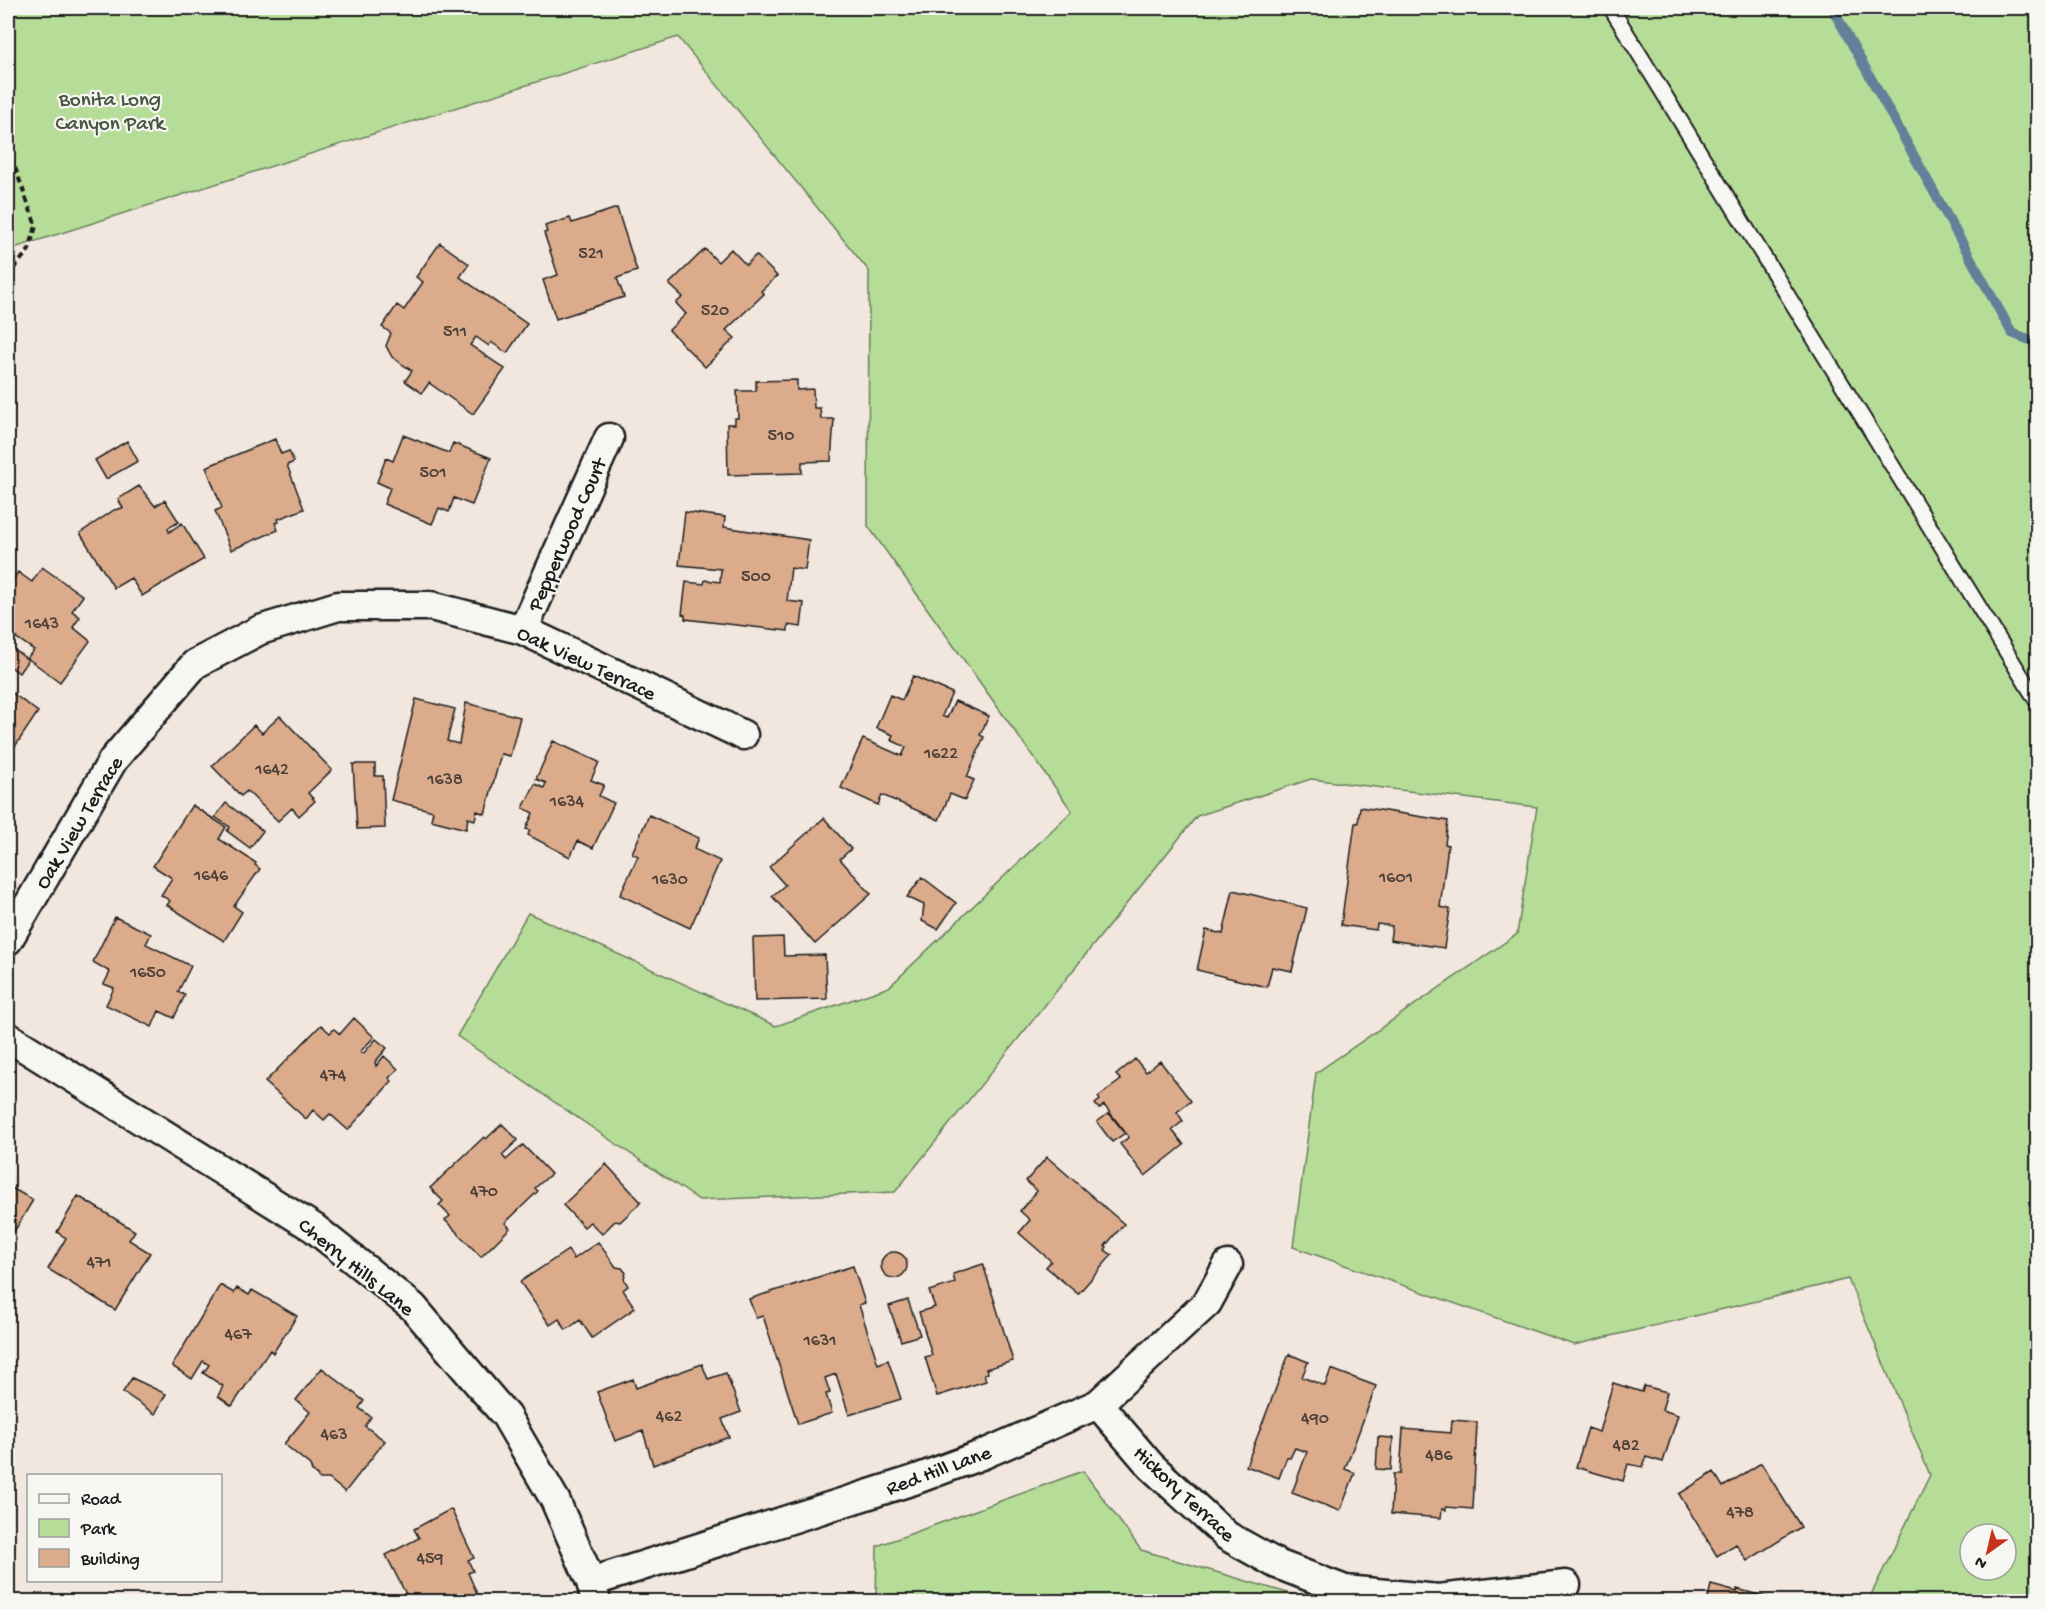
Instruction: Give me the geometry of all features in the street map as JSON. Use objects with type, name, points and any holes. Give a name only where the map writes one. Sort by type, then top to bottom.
[{"type":"street","name":"Pepperwood Court","points":[[523,630],[609,438]]},
{"type":"street","name":"Oak View Terrace","points":[[8,940],[112,760],[195,664],[260,630],[338,606],[431,606],[523,630],[743,735]]},
{"type":"street","name":"Cherry Hills Lane","points":[[8,1037],[314,1228],[413,1307],[506,1416],[555,1500],[593,1592]]},
{"type":"street","name":"Red Hill Lane","points":[[593,1592],[984,1454],[1098,1404],[1207,1303],[1228,1265]]},
{"type":"street","name":"Hickory Terrace","points":[[1098,1404],[1151,1466],[1227,1536],[1277,1564],[1345,1590],[1438,1599],[1566,1585]]},
{"type":"lane","points":[[1611,8],[2037,703]]},
{"type":"path","points":[[8,148],[36,226],[29,250],[8,275]]},
{"type":"green space","name":"Bonita Long Canyon Park","points":[[8,8],[2037,8],[2037,1601],[1868,1601],[1930,1475],[1848,1279],[1574,1345],[1293,1247],[1316,1073],[1517,934],[1537,807],[1311,779],[1197,816],[895,1192],[699,1200],[457,1036],[528,913],[776,1026],[889,987],[1072,811],[868,526],[869,271],[678,37],[8,250]]},
{"type":"green space","points":[[1083,1471],[1141,1550],[1315,1601],[876,1601],[877,1546]]},
{"type":"building","points":[[617,208],[637,271],[617,278],[624,297],[556,319],[543,280],[558,275],[544,233],[547,232],[545,226],[570,218],[572,223]]},
{"type":"building","points":[[440,243],[469,264],[460,277],[527,324],[507,353],[491,342],[489,346],[476,337],[470,345],[505,369],[473,414],[429,383],[422,393],[405,381],[412,371],[392,357],[386,346],[391,333],[382,327],[397,305],[404,310],[423,282],[416,277]]},
{"type":"building","points":[[705,249],[718,262],[731,249],[746,265],[756,255],[777,276],[761,291],[764,294],[726,330],[735,338],[705,367],[669,330],[686,314],[676,303],[683,297],[669,284]]},
{"type":"building","points":[[797,380],[797,390],[813,389],[814,408],[820,408],[821,419],[834,419],[831,461],[802,462],[802,473],[728,475],[727,424],[735,424],[735,418],[738,418],[737,391],[756,391],[756,381]]},
{"type":"building","points":[[403,435],[449,453],[453,443],[491,458],[472,505],[454,498],[449,512],[439,508],[432,524],[384,504],[390,488],[377,482],[386,458],[393,461]]},
{"type":"building","points":[[275,439],[281,454],[289,451],[294,462],[287,465],[304,509],[278,519],[279,522],[275,523],[278,530],[231,550],[215,511],[222,508],[206,467]]},
{"type":"building","points":[[127,441],[138,461],[106,479],[95,460]]},
{"type":"building","points":[[139,486],[155,506],[165,500],[179,522],[168,528],[169,532],[182,523],[204,559],[142,596],[131,578],[114,588],[80,533],[114,510],[123,508],[118,499]]},
{"type":"building","points":[[685,512],[725,517],[724,527],[809,540],[805,570],[791,568],[787,601],[804,603],[801,627],[788,625],[788,631],[685,619],[685,615],[682,614],[686,582],[704,584],[705,580],[720,582],[721,569],[679,565]]},
{"type":"building","points":[[42,567],[83,596],[72,611],[80,617],[73,627],[90,641],[60,682],[27,658],[34,650],[8,632],[8,587],[18,572],[32,582]]},
{"type":"building","points":[[8,645],[28,660],[19,673],[8,665]]},
{"type":"building","points":[[913,676],[952,693],[942,716],[947,718],[955,701],[989,716],[980,735],[984,737],[967,777],[974,780],[965,800],[950,794],[939,820],[882,795],[878,805],[841,788],[863,739],[902,756],[906,747],[891,740],[893,735],[876,728],[890,695],[902,700]]},
{"type":"building","points":[[8,690],[38,712],[8,757]]},
{"type":"building","points":[[416,699],[455,709],[447,741],[459,744],[466,703],[520,717],[510,756],[501,754],[485,814],[477,811],[475,820],[468,818],[466,829],[431,820],[433,811],[391,800]]},
{"type":"building","points":[[280,716],[332,770],[308,793],[315,801],[299,816],[292,808],[278,821],[247,791],[241,796],[212,766],[254,725],[262,733]]},
{"type":"building","points":[[553,741],[599,762],[591,780],[604,785],[599,796],[614,803],[593,848],[578,841],[570,857],[528,835],[530,830],[526,829],[533,813],[523,808],[535,784],[544,788],[546,783],[536,779]]},
{"type":"building","points":[[353,764],[375,764],[375,776],[383,776],[385,828],[357,829]]},
{"type":"building","points":[[226,803],[263,831],[250,848],[227,831],[230,827],[215,817]]},
{"type":"building","points":[[192,805],[226,827],[219,839],[256,863],[255,865],[260,869],[234,906],[242,912],[224,941],[167,905],[170,901],[161,895],[172,878],[153,866]]},
{"type":"building","points":[[1360,807],[1448,821],[1445,844],[1448,845],[1440,907],[1450,909],[1444,948],[1390,940],[1392,926],[1377,924],[1376,930],[1341,925],[1355,823],[1358,823]]},
{"type":"building","points":[[649,815],[699,838],[694,849],[720,861],[690,928],[620,895],[638,856],[632,853]]},
{"type":"building","points":[[824,818],[851,849],[840,859],[871,894],[815,944],[772,896],[785,885],[769,867]]},
{"type":"building","points":[[922,877],[956,903],[938,929],[922,921],[924,905],[907,897]]},
{"type":"building","points":[[1233,890],[1307,908],[1292,971],[1272,967],[1267,987],[1197,970],[1206,930],[1223,934]]},
{"type":"building","points":[[115,917],[151,934],[146,944],[191,966],[178,992],[185,995],[174,1018],[159,1011],[152,1027],[106,1005],[114,988],[104,984],[110,972],[93,962]]},
{"type":"building","points":[[783,937],[784,956],[825,955],[827,999],[755,1001],[753,938]]},
{"type":"building","points":[[354,1018],[374,1037],[360,1052],[364,1053],[376,1039],[387,1048],[375,1062],[376,1066],[384,1056],[398,1069],[389,1078],[392,1081],[348,1130],[330,1114],[324,1120],[313,1110],[306,1119],[265,1082],[321,1025],[330,1033],[334,1029],[340,1034]]},
{"type":"building","points":[[1135,1059],[1146,1072],[1160,1061],[1191,1101],[1177,1112],[1183,1121],[1172,1130],[1184,1145],[1145,1176],[1120,1144],[1129,1137],[1104,1105],[1099,1109],[1095,1104],[1100,1100],[1098,1097],[1121,1080],[1116,1075]]},
{"type":"building","points":[[1109,1113],[1125,1133],[1112,1142],[1097,1122]]},
{"type":"building","points":[[502,1124],[518,1140],[502,1155],[506,1160],[523,1145],[551,1174],[535,1188],[538,1191],[505,1223],[510,1228],[481,1257],[445,1220],[450,1216],[439,1205],[443,1201],[430,1188],[484,1137],[486,1139]]},
{"type":"building","points":[[1047,1157],[1124,1224],[1105,1246],[1107,1247],[1105,1250],[1112,1255],[1078,1294],[1046,1267],[1051,1261],[1019,1233],[1030,1220],[1020,1211],[1037,1191],[1026,1181]]},
{"type":"building","points":[[606,1164],[641,1202],[620,1222],[615,1221],[602,1234],[590,1222],[584,1227],[563,1205]]},
{"type":"building","points":[[10,1187],[33,1200],[8,1242],[8,1191]]},
{"type":"building","points":[[78,1196],[135,1231],[129,1240],[150,1253],[115,1310],[48,1269],[66,1238],[57,1232]]},
{"type":"building","points":[[598,1242],[616,1267],[622,1268],[626,1273],[624,1279],[628,1286],[623,1290],[635,1308],[592,1338],[580,1320],[566,1330],[559,1319],[550,1325],[520,1282],[568,1250],[574,1259]]},
{"type":"building","points":[[894,1252],[903,1256],[907,1265],[903,1274],[894,1278],[885,1274],[881,1265],[885,1256]]},
{"type":"building","points":[[983,1264],[1013,1361],[986,1369],[988,1373],[984,1374],[986,1381],[937,1396],[925,1357],[932,1355],[919,1312],[935,1307],[929,1291],[955,1283],[953,1274]]},
{"type":"building","points":[[853,1266],[865,1303],[859,1305],[878,1364],[888,1360],[901,1399],[849,1415],[836,1374],[825,1378],[830,1393],[826,1394],[832,1413],[798,1424],[763,1316],[756,1318],[749,1299]]},
{"type":"building","points":[[220,1285],[234,1293],[237,1288],[249,1295],[252,1290],[297,1316],[273,1353],[270,1350],[232,1406],[218,1396],[223,1386],[203,1373],[209,1365],[203,1361],[192,1379],[172,1366]]},
{"type":"building","points":[[908,1300],[920,1335],[901,1341],[889,1306]]},
{"type":"building","points":[[1289,1354],[1308,1362],[1302,1377],[1325,1386],[1331,1369],[1376,1386],[1345,1469],[1355,1473],[1340,1511],[1292,1493],[1307,1452],[1295,1448],[1290,1458],[1287,1457],[1279,1478],[1246,1466]]},
{"type":"building","points":[[702,1364],[708,1379],[726,1373],[741,1412],[722,1419],[729,1437],[653,1465],[643,1431],[615,1441],[597,1392],[633,1379],[636,1388]]},
{"type":"building","points":[[322,1368],[364,1401],[359,1408],[371,1417],[365,1426],[385,1441],[345,1492],[329,1479],[320,1479],[312,1471],[310,1465],[284,1444],[310,1412],[296,1400]]},
{"type":"building","points":[[132,1378],[166,1394],[155,1414],[123,1392]]},
{"type":"building","points":[[1613,1383],[1642,1392],[1644,1386],[1667,1392],[1662,1410],[1678,1415],[1663,1462],[1646,1457],[1643,1467],[1628,1464],[1623,1481],[1576,1467],[1588,1428],[1599,1432]]},
{"type":"building","points":[[1452,1420],[1477,1422],[1473,1509],[1446,1507],[1446,1510],[1442,1509],[1441,1518],[1391,1514],[1393,1474],[1400,1474],[1403,1429],[1451,1433]]},
{"type":"building","points":[[1378,1437],[1393,1438],[1391,1470],[1376,1469]]},
{"type":"building","points":[[1761,1463],[1801,1527],[1747,1561],[1736,1544],[1717,1556],[1679,1494],[1714,1472],[1723,1487]]},
{"type":"building","points":[[451,1509],[474,1558],[468,1560],[473,1571],[468,1573],[479,1598],[471,1602],[410,1602],[386,1555],[419,1538],[414,1529]]},
{"type":"building","points":[[1711,1585],[1770,1598],[1769,1602],[1707,1602]]},
{"type":"waterway","points":[[1832,8],[2012,333],[2038,343]]}]
